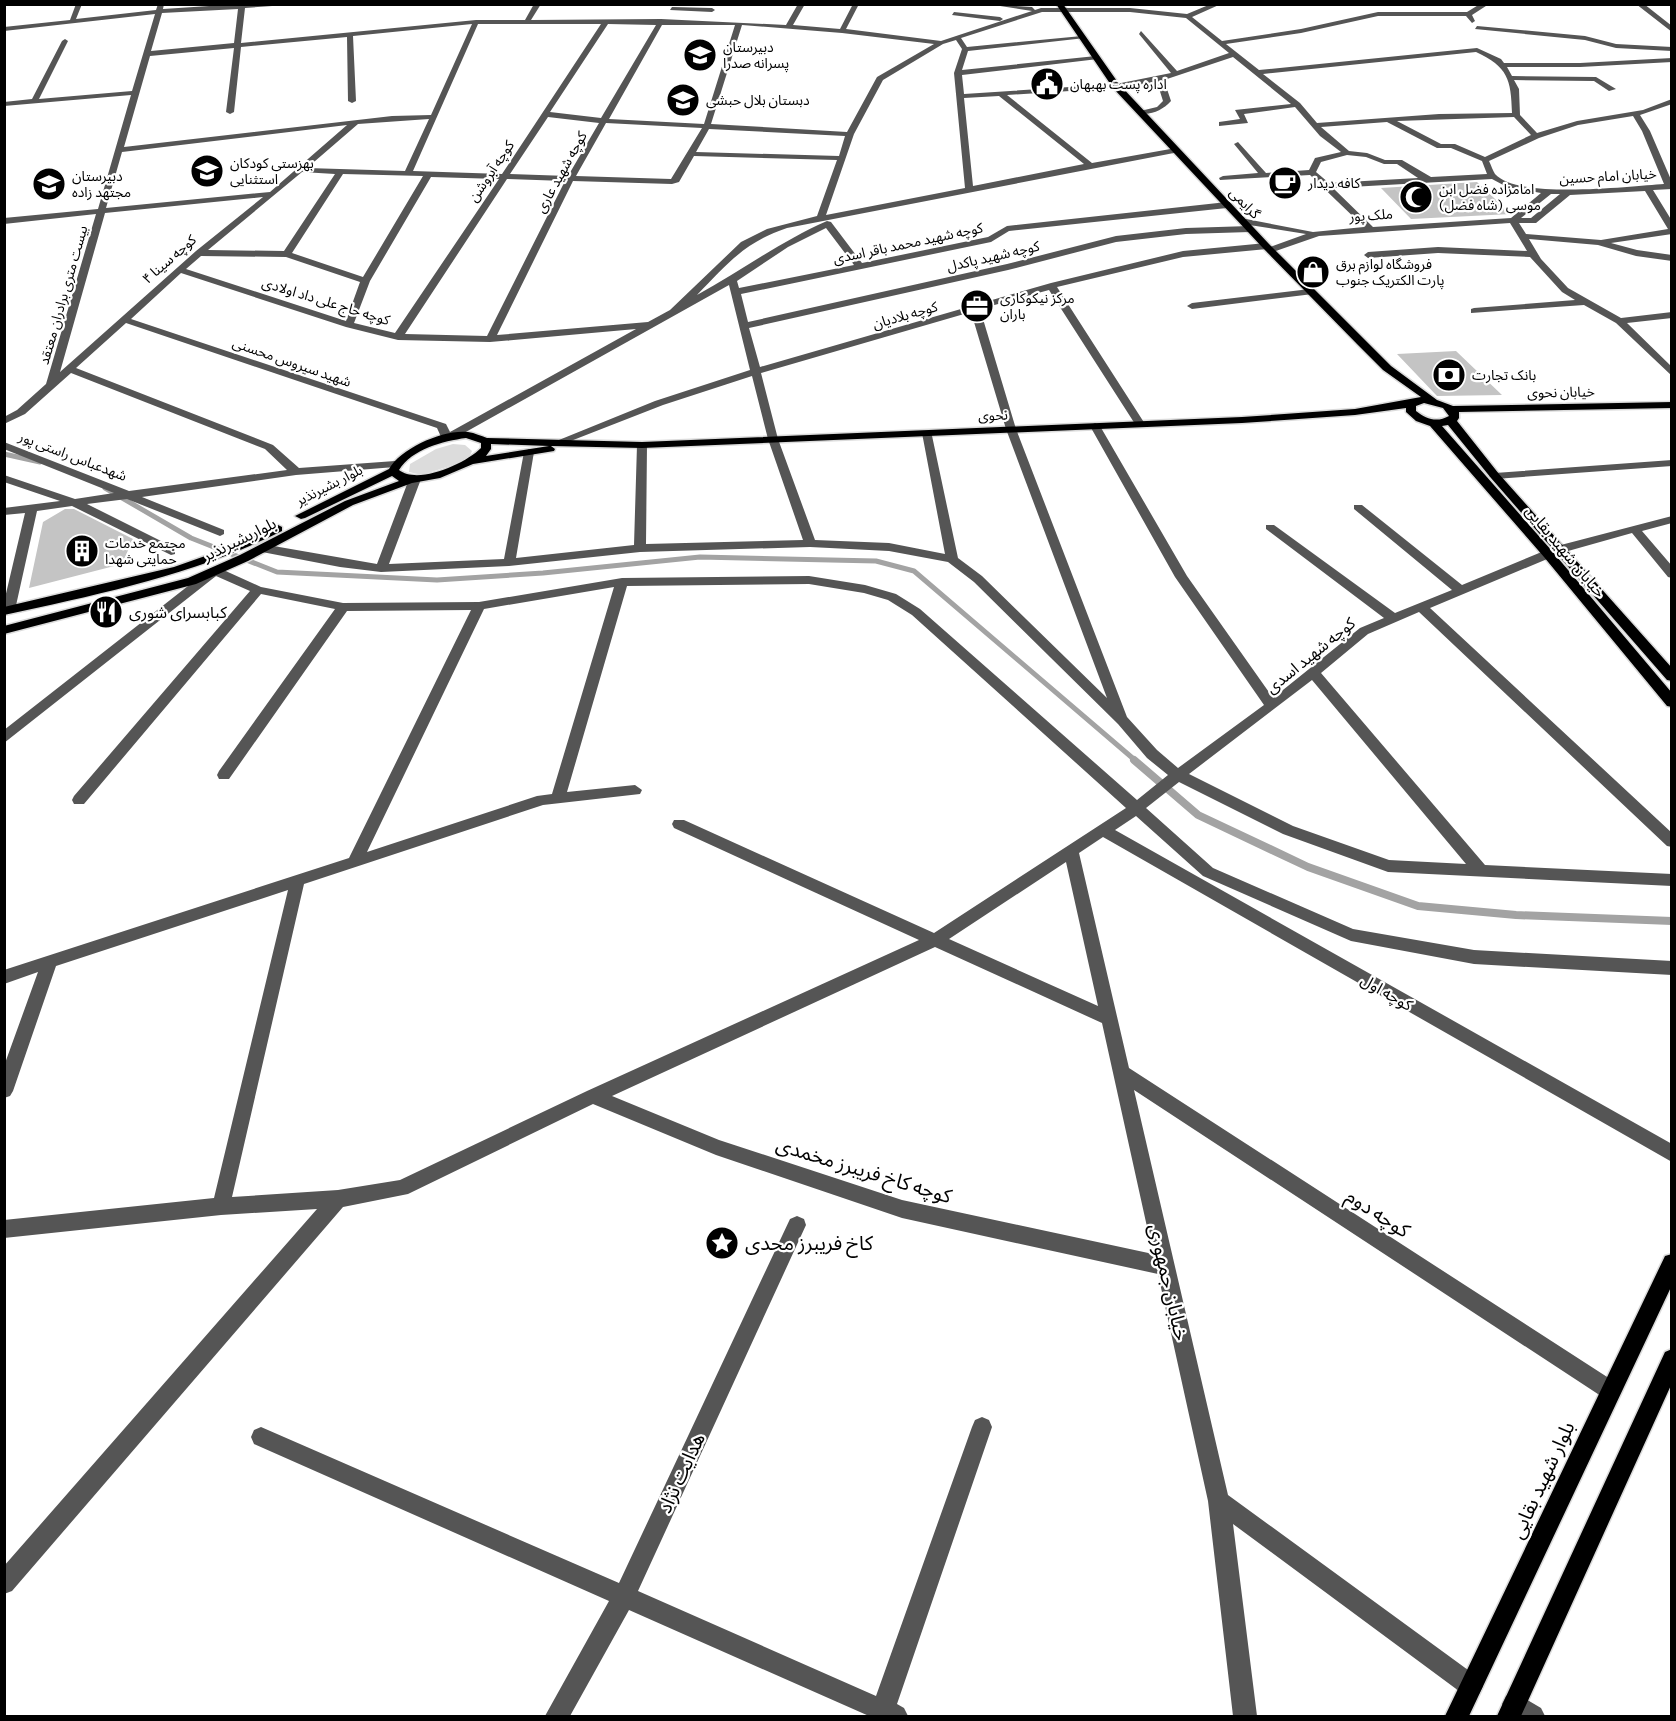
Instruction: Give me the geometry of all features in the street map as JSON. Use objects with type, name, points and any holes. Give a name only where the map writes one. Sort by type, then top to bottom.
[{"type":"main road","name":"گرایمی","points":[[1060,6],[1116,86],[1310,292],[1387,368],[1451,415]]},
{"type":"main road","name":"خیابان شهید بقایی","points":[[1387,368],[1412,404],[1411,412],[1427,421],[1548,554],[1671,703]]},
{"type":"main road","name":"نحوی","points":[[576,444],[642,445],[1140,424],[1356,412],[1432,400]]},
{"type":"main road","name":"خیابان نحوی","points":[[1356,412],[1427,421],[1451,415],[1671,405]]},
{"type":"main road","name":"خیابان شهید بقایی","points":[[1451,415],[1495,476],[1562,549],[1671,676]]},
{"type":"main road","points":[[448,437],[576,444]]},
{"type":"main road","name":"بلوار بشیرنذیر","points":[[7,611],[198,563],[274,531],[394,467],[403,457],[448,437]]},
{"type":"main road","points":[[474,461],[486,449],[482,439]]},
{"type":"main road","name":"بلواربشیرنذیر","points":[[4,630],[192,581],[350,503],[414,479],[434,476],[474,461],[576,444]]},
{"type":"main road","points":[[394,467],[404,479],[414,479]]},
{"type":"main road","points":[[362,484],[375,494]]},
{"type":"main road","name":"بلوار شهید بقایی","points":[[1457,1716],[1671,1263]]},
{"type":"main road","points":[[1519,1712],[1671,1359]]},
{"type":"street","points":[[72,22],[79,4]]},
{"type":"street","points":[[4,29],[159,9],[298,4]]},
{"type":"street","points":[[527,22],[538,4]]},
{"type":"street","points":[[697,22],[719,4]]},
{"type":"street","points":[[789,26],[802,4]]},
{"type":"street","points":[[990,4],[1041,10]]},
{"type":"street","points":[[448,437],[732,279],[824,221],[850,134],[880,79],[941,42],[1006,20],[1060,6],[1188,16],[1218,4]]},
{"type":"street","points":[[1373,4],[1378,14]]},
{"type":"street","points":[[1222,44],[1315,28],[1378,14],[1468,14],[1486,4]]},
{"type":"street","points":[[1639,4],[1671,30]]},
{"type":"street","points":[[842,31],[856,5]]},
{"type":"street","points":[[230,112],[242,6]]},
{"type":"street","name":"بیست متری برادران معتقد","points":[[51,385],[159,9]]},
{"type":"street","points":[[672,9],[712,10]]},
{"type":"street","points":[[954,14],[1006,20]]},
{"type":"street","points":[[1468,14],[1477,28],[1477,50]]},
{"type":"street","points":[[1188,16],[1297,105],[1314,125],[1347,153]]},
{"type":"street","name":"کوچه آبروشن","points":[[398,337],[607,21]]},
{"type":"street","name":"کوچه شهید عاری","points":[[490,339],[570,180],[661,21]]},
{"type":"street","points":[[408,174],[477,22]]},
{"type":"street","points":[[146,54],[477,22],[739,23],[941,42]]},
{"type":"street","points":[[301,170],[672,182],[676,180],[707,126],[739,23]]},
{"type":"street","points":[[1477,28],[1585,38],[1616,46],[1671,49]]},
{"type":"street","points":[[351,33],[352,101]]},
{"type":"street","points":[[1141,33],[1176,74]]},
{"type":"street","points":[[957,37],[965,49],[958,73],[969,190]]},
{"type":"street","points":[[965,49],[1082,38]]},
{"type":"street","points":[[34,102],[64,41]]},
{"type":"street","points":[[1257,72],[1477,50],[1499,60],[1503,65],[1515,89],[1516,115],[1536,136]]},
{"type":"street","points":[[959,96],[1116,86],[1161,79],[1234,54]]},
{"type":"street","points":[[958,73],[1096,58]]},
{"type":"street","points":[[1503,65],[1580,65],[1671,60]]},
{"type":"street","points":[[1510,78],[1596,79],[1612,89]]},
{"type":"street","points":[[1140,112],[1159,109],[1167,101],[1161,79]]},
{"type":"street","points":[[4,104],[134,93]]},
{"type":"street","points":[[1001,94],[1090,165]]},
{"type":"street","points":[[1389,120],[1440,146],[1452,146],[1485,160],[1536,136],[1577,123],[1635,114],[1671,101]]},
{"type":"street","points":[[1222,124],[1245,121],[1238,112],[1240,111],[1297,105]]},
{"type":"street","points":[[545,114],[604,121],[850,134]]},
{"type":"street","points":[[1635,114],[1646,131],[1670,186]]},
{"type":"street","points":[[1314,125],[1439,116],[1516,115]]},
{"type":"street","points":[[118,150],[392,118],[434,117]]},
{"type":"street","name":"کوچه سینا ۴","points":[[4,421],[21,412],[199,252],[272,194],[355,123]]},
{"type":"street","points":[[1238,144],[1264,175]]},
{"type":"street","points":[[675,310],[690,298],[738,248],[756,237],[870,210],[1090,165],[1176,150]]},
{"type":"street","points":[[1312,172],[1318,160],[1347,153],[1366,155],[1384,162],[1399,162],[1416,174],[1431,180]]},
{"type":"street","points":[[691,154],[842,158]]},
{"type":"street","points":[[1485,160],[1485,166],[1494,177]]},
{"type":"street","points":[[287,255],[342,171]]},
{"type":"street","points":[[1223,178],[1312,172],[1370,228]]},
{"type":"street","points":[[349,325],[365,281],[428,174]]},
{"type":"street","points":[[1326,186],[1494,177]]},
{"type":"street","name":"خیابان امام حسین","points":[[1494,177],[1510,186],[1567,193],[1670,186]]},
{"type":"street","points":[[1599,242],[1671,230],[1668,219],[1647,187]]},
{"type":"street","points":[[1548,192],[1513,220],[1533,254],[1565,290],[1619,321],[1671,373]]},
{"type":"street","name":"ملک پور","points":[[1268,248],[1317,233],[1513,220],[1533,221],[1567,193]]},
{"type":"street","points":[[4,220],[272,194]]},
{"type":"street","name":"کوچه شهید محمد باقر اسدی","points":[[735,292],[991,239],[1007,229],[1227,204]]},
{"type":"street","points":[[824,221],[860,266]]},
{"type":"street","name":"کوچه شهید پاکدل","points":[[744,326],[1008,267],[1116,239],[1248,226],[1317,233]]},
{"type":"street","points":[[1523,236],[1599,242],[1636,253],[1671,258]]},
{"type":"street","name":"کوچه بلادیان","points":[[559,442],[659,403],[756,371],[1051,286],[1183,254],[1268,248]]},
{"type":"street","points":[[1368,255],[1438,250],[1533,254]]},
{"type":"street","points":[[199,252],[287,255],[365,281]]},
{"type":"street","name":"کوچه حاج علی داد اولادی","points":[[180,270],[349,325],[398,337],[490,339],[648,325]]},
{"type":"street","points":[[732,279],[773,439],[810,543]]},
{"type":"street","points":[[1051,286],[1140,424]]},
{"type":"street","points":[[1192,306],[1310,292]]},
{"type":"street","points":[[1474,311],[1584,302]]},
{"type":"street","points":[[975,308],[1011,429],[1123,721]]},
{"type":"street","points":[[1619,321],[1671,315]]},
{"type":"street","name":"شهید سیروس محسنی","points":[[123,319],[442,426],[448,437]]},
{"type":"street","points":[[70,369],[269,447],[296,472]]},
{"type":"street","points":[[482,439],[486,423],[503,407]]},
{"type":"street","points":[[1095,426],[1180,577],[1272,706]]},
{"type":"street","points":[[927,433],[951,559]]},
{"type":"street","points":[[640,549],[642,445]]},
{"type":"street","name":"شهدعباس راستی پور","points":[[4,446],[220,532]]},
{"type":"street","points":[[509,562],[529,452]]},
{"type":"street","points":[[1495,476],[1671,463]]},
{"type":"street","points":[[4,512],[296,472],[394,467]]},
{"type":"street","points":[[4,478],[22,482],[75,503],[171,551]]},
{"type":"street","points":[[381,568],[414,479]]},
{"type":"street","points":[[1358,507],[1460,590]]},
{"type":"street","points":[[7,611],[32,509]]},
{"type":"street","points":[[1562,549],[1671,519]]},
{"type":"street","points":[[1270,527],[1393,618]]},
{"type":"street","points":[[1635,529],[1671,574]]},
{"type":"street","points":[[262,548],[340,563],[381,568],[509,562],[640,549],[810,543],[889,547],[951,559],[978,579],[1176,776],[1288,830],[1388,866],[1671,880]]},
{"type":"street","name":"کوچه شهید اسدی","points":[[4,1229],[221,1206],[338,1199],[402,1188],[593,1096],[937,939],[1135,809],[1272,706],[1364,631],[1548,554]]},
{"type":"street","points":[[4,738],[215,571],[258,590],[343,607],[479,606],[622,582],[809,580],[865,589],[892,597],[916,612],[1208,872],[1351,935],[1474,957],[1671,968]]},
{"type":"street","points":[[558,798],[622,582]]},
{"type":"street","points":[[79,800],[258,590]]},
{"type":"street","points":[[354,863],[479,606]]},
{"type":"street","points":[[224,775],[343,607]]},
{"type":"street","points":[[1421,607],[1671,842]]},
{"type":"street","points":[[1313,673],[1482,872]]},
{"type":"street","points":[[4,977],[542,800],[635,790]]},
{"type":"street","points":[[679,824],[937,939],[1109,1019]]},
{"type":"street","name":"کوچه اول","points":[[1103,830],[1671,1154]]},
{"type":"street","name":"خیابان جمهوری","points":[[1071,852],[1219,1501],[1245,1716]]},
{"type":"street","points":[[221,1206],[297,882]]},
{"type":"street","points":[[4,1091],[49,964]]},
{"type":"street","name":"کوچه دوم","points":[[1121,1072],[1611,1391]]},
{"type":"street","name":"کوچه کاخ فریبرز مخمدی","points":[[593,1096],[717,1147],[902,1209],[1165,1266]]},
{"type":"street","points":[[9,1574],[338,1199]]},
{"type":"street","name":"هدایت نژاد","points":[[557,1716],[624,1597],[797,1225]]},
{"type":"street","points":[[261,1437],[887,1715],[982,1427]]},
{"type":"street","points":[[1219,1501],[1471,1686]]},
{"type":"shaded area","points":[[453,444],[465,445],[472,451],[468,460],[422,475],[409,472],[410,464],[436,449]]},
{"type":"building","name":"امامزاده فضل ابن موسی (شاه فضل)","points":[[1477,182],[1511,214],[1411,219],[1381,188]]},
{"type":"building","name":"بانک تجارت","points":[[1456,351],[1502,395],[1437,396],[1397,354]]},
{"type":"building","name":"مجتمع خدمات حمایتی شهدا","points":[[65,509],[74,509],[133,539],[122,564],[29,588],[43,522]]},
{"type":"waterway","points":[[4,454],[40,462]]},
{"type":"waterway","points":[[105,488],[191,538],[277,572],[437,580],[543,573],[700,557],[876,561],[914,571],[1136,761]]},
{"type":"waterway","points":[[1134,760],[1198,815],[1308,867],[1418,906],[1516,915],[1672,921]]},
{"type":"place","name":"دبیرستان پسرانه صدرا","points":[[700,55]]},
{"type":"place","name":"اداره پست بهبهان","points":[[1047,84]]},
{"type":"place","name":"دبستان بلال حبشی","points":[[683,100]]},
{"type":"place","name":"بهزستی کودکان استثنایی","points":[[207,171]]},
{"type":"place","name":"کافه دیدار","points":[[1285,183]]},
{"type":"place","name":"دبیرستان مجتهد زاده","points":[[49,184]]},
{"type":"place","name":"امامزاده فضل ابن موسی (شاه فضل)","points":[[1416,197]]},
{"type":"place","name":"فروشگاه لوازم برق پارت الکتریک جنوب","points":[[1313,272]]},
{"type":"place","name":"مرکز نیکوکاری باران","points":[[977,306]]},
{"type":"place","name":"بانک تجارت","points":[[1449,375]]},
{"type":"place","name":"مجتمع خدمات حمایتی شهدا","points":[[82,551]]},
{"type":"place","name":"کبابسرای شوری","points":[[106,612]]},
{"type":"place","name":"کاخ فریبرز محدی","points":[[722,1243]]}]
